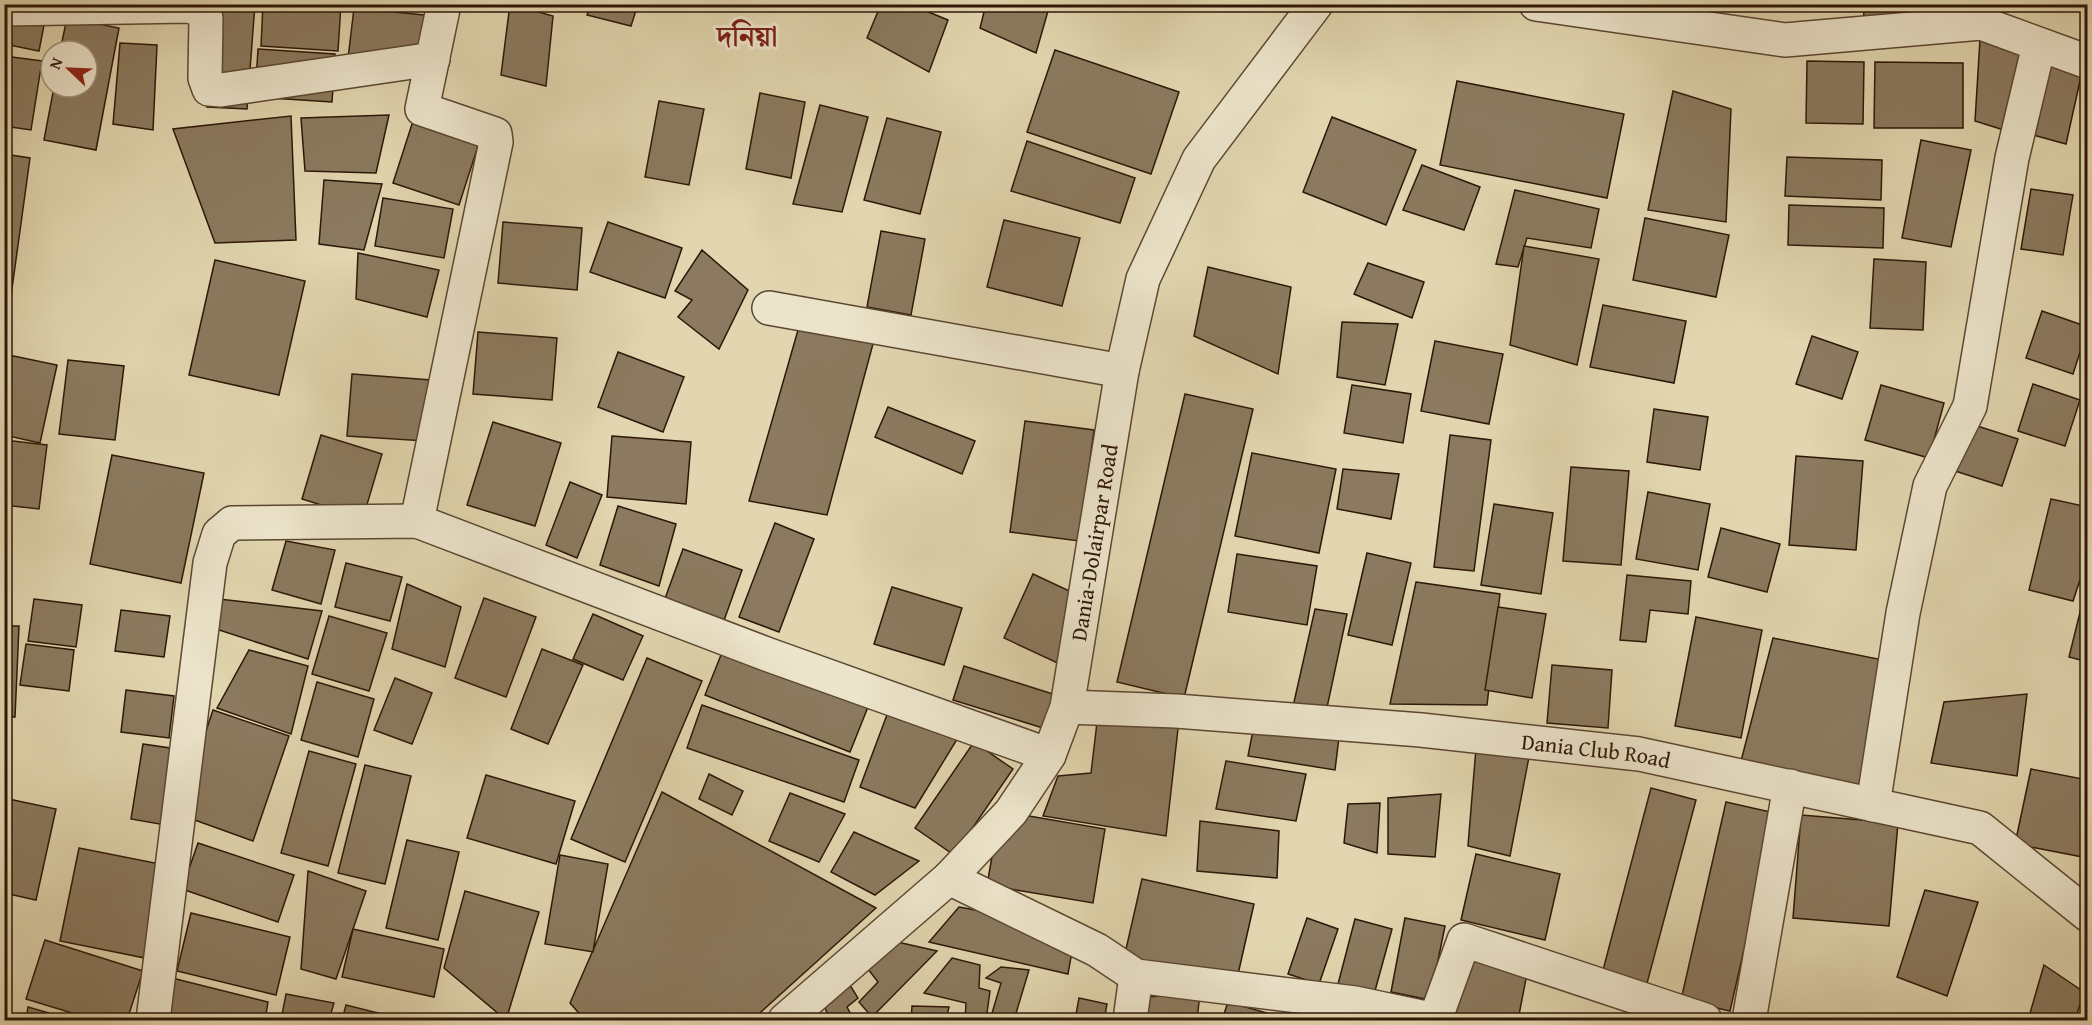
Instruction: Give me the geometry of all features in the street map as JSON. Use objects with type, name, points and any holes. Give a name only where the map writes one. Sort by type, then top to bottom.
[{"type":"street","points":[[417,521],[496,142],[495,135],[422,109],[444,4]]},
{"type":"street","name":"Dania-Dolairpar Road","points":[[785,1020],[950,878],[1011,812],[1049,755],[1067,707],[1122,371],[1143,279],[1199,159],[1316,4]]},
{"type":"street","points":[[1536,4],[1785,40],[1981,23],[2088,62]]},
{"type":"street","points":[[4,9],[189,6],[201,10],[206,18],[205,78],[208,89],[221,90],[433,59]]},
{"type":"street","points":[[1874,805],[1903,613],[1930,486],[1970,406],[2012,158],[2039,45]]},
{"type":"street","points":[[769,308],[1122,371]]},
{"type":"street","points":[[153,1020],[210,562],[219,534],[232,523],[417,521],[769,655],[1049,755]]},
{"type":"street","name":"Dania Club Road","points":[[1067,707],[1176,711],[1432,731],[1639,754],[1980,828],[2088,915]]},
{"type":"street","points":[[1749,1020],[1790,786]]},
{"type":"street","points":[[950,878],[1097,950],[1136,976],[1344,1002],[1435,1020],[1464,940],[1705,1020]]},
{"type":"street","points":[[1130,1020],[1136,976]]},
{"type":"building","points":[[4,4],[48,4],[41,39],[39,39],[39,51],[4,44]]},
{"type":"building","points":[[214,4],[255,4],[247,109],[207,107]]},
{"type":"building","points":[[263,4],[341,4],[338,51],[261,46]]},
{"type":"building","points":[[400,4],[436,4],[434,12]]},
{"type":"building","points":[[510,4],[553,16],[546,86],[501,75]]},
{"type":"building","points":[[591,4],[638,4],[631,26],[587,15]]},
{"type":"building","points":[[881,4],[909,4],[948,20],[929,72],[867,38]]},
{"type":"building","points":[[986,4],[1050,4],[1036,53],[980,28]]},
{"type":"building","points":[[1863,4],[1907,4],[1906,14],[1864,18]]},
{"type":"building","points":[[1921,4],[1978,4],[1978,11],[1921,17]]},
{"type":"building","points":[[1982,4],[2040,4],[2040,5],[1982,11]]},
{"type":"building","points":[[354,8],[434,16],[427,55],[347,67]]},
{"type":"building","points":[[67,18],[119,28],[96,150],[44,140],[52,99],[99,99],[99,39],[63,39]]},
{"type":"building","points":[[1981,23],[2032,37],[2007,131],[1975,121]]},
{"type":"building","points":[[120,43],[157,45],[153,130],[113,124]]},
{"type":"building","points":[[258,49],[335,54],[332,102],[255,97]]},
{"type":"building","points":[[1055,50],[1179,92],[1151,174],[1027,132]]},
{"type":"building","points":[[4,56],[39,61],[39,80],[31,130],[4,126]]},
{"type":"building","points":[[1807,61],[1864,62],[1863,124],[1806,123]]},
{"type":"building","points":[[1875,62],[1963,63],[1963,128],[1874,128]]},
{"type":"building","points":[[2049,62],[2082,72],[2066,144],[2033,135]]},
{"type":"building","points":[[1457,81],[1624,114],[1607,198],[1440,165]]},
{"type":"building","points":[[1673,91],[1731,109],[1726,222],[1648,210]]},
{"type":"building","points":[[760,93],[805,102],[791,178],[746,169]]},
{"type":"building","points":[[659,101],[704,109],[689,185],[645,177]]},
{"type":"building","points":[[820,105],[868,117],[842,212],[793,204]]},
{"type":"building","points":[[389,115],[376,173],[305,171],[301,118]]},
{"type":"building","points":[[291,116],[296,240],[215,243],[173,129]]},
{"type":"building","points":[[1332,117],[1416,150],[1386,225],[1303,192]]},
{"type":"building","points":[[887,118],[941,132],[920,214],[864,200]]},
{"type":"building","points":[[413,121],[479,143],[459,205],[393,183]]},
{"type":"building","points":[[1921,140],[1971,150],[1951,247],[1902,238]]},
{"type":"building","points":[[1027,141],[1135,178],[1120,223],[1011,191]]},
{"type":"building","points":[[4,154],[30,158],[11,296],[4,295]]},
{"type":"building","points":[[1787,157],[1882,160],[1881,200],[1785,196]]},
{"type":"building","points":[[1422,165],[1480,187],[1464,230],[1403,210]]},
{"type":"building","points":[[324,180],[382,184],[364,250],[319,244]]},
{"type":"building","points":[[2031,189],[2073,195],[2063,255],[2021,249]]},
{"type":"building","points":[[1515,190],[1599,209],[1591,248],[1527,238],[1518,267],[1496,264]]},
{"type":"building","points":[[383,198],[453,209],[444,258],[375,246]]},
{"type":"building","points":[[1789,205],[1884,208],[1883,248],[1788,245]]},
{"type":"building","points":[[1645,218],[1729,235],[1716,297],[1633,280]]},
{"type":"building","points":[[1004,220],[1080,238],[1062,306],[987,287]]},
{"type":"building","points":[[503,222],[582,228],[577,290],[498,283]]},
{"type":"building","points":[[608,222],[682,248],[665,298],[590,272]]},
{"type":"building","points":[[881,231],[925,239],[911,315],[867,307]]},
{"type":"building","points":[[1524,246],[1599,259],[1577,365],[1510,345]]},
{"type":"building","points":[[702,250],[748,290],[719,349],[678,317],[692,300],[675,291]]},
{"type":"building","points":[[358,253],[439,270],[427,317],[356,299]]},
{"type":"building","points":[[1874,259],[1926,262],[1923,330],[1870,328]]},
{"type":"building","points":[[215,260],[305,281],[279,395],[189,375]]},
{"type":"building","points":[[1368,263],[1424,282],[1412,318],[1354,294]]},
{"type":"building","points":[[1208,267],[1291,287],[1278,374],[1194,336]]},
{"type":"building","points":[[1603,305],[1686,321],[1674,383],[1590,367]]},
{"type":"building","points":[[2042,311],[2088,327],[2073,374],[2026,358]]},
{"type":"building","points":[[1342,322],[1398,324],[1385,385],[1337,377]]},
{"type":"building","points":[[800,323],[877,329],[827,515],[749,501]]},
{"type":"building","points":[[478,332],[557,338],[552,400],[473,394]]},
{"type":"building","points":[[1812,336],[1858,352],[1842,399],[1796,384]]},
{"type":"building","points":[[1435,341],[1503,354],[1489,424],[1421,411]]},
{"type":"building","points":[[618,352],[684,377],[663,432],[598,407]]},
{"type":"building","points":[[4,354],[57,365],[40,443],[4,435]]},
{"type":"building","points":[[68,360],[124,366],[115,440],[59,434]]},
{"type":"building","points":[[352,374],[431,380],[426,441],[347,436]]},
{"type":"building","points":[[2033,384],[2080,400],[2065,446],[2018,431]]},
{"type":"building","points":[[1352,385],[1411,394],[1403,443],[1344,433]]},
{"type":"building","points":[[1881,385],[1944,403],[1929,458],[1865,440]]},
{"type":"building","points":[[1185,394],[1253,409],[1184,698],[1117,682]]},
{"type":"building","points":[[888,407],[975,441],[962,474],[875,437]]},
{"type":"building","points":[[1654,409],[1708,417],[1700,470],[1647,462]]},
{"type":"building","points":[[1025,421],[1094,430],[1079,541],[1010,532]]},
{"type":"building","points":[[493,422],[561,443],[535,526],[467,505]]},
{"type":"building","points":[[1971,424],[2018,439],[2002,486],[1955,471]]},
{"type":"building","points":[[321,435],[382,454],[363,518],[302,499]]},
{"type":"building","points":[[1450,435],[1491,440],[1474,571],[1434,567]]},
{"type":"building","points":[[612,436],[691,442],[686,504],[607,497]]},
{"type":"building","points":[[4,440],[47,445],[39,509],[4,505]]},
{"type":"building","points":[[1252,453],[1336,469],[1319,553],[1235,536]]},
{"type":"building","points":[[112,455],[204,473],[181,583],[90,564]]},
{"type":"building","points":[[1796,456],[1863,461],[1856,550],[1789,545]]},
{"type":"building","points":[[1571,467],[1629,471],[1621,565],[1563,561]]},
{"type":"building","points":[[1343,469],[1399,474],[1391,519],[1337,509]]},
{"type":"building","points":[[570,482],[602,495],[577,558],[546,545]]},
{"type":"building","points":[[1648,492],[1710,504],[1698,570],[1636,559]]},
{"type":"building","points":[[2051,499],[2088,507],[2088,556],[2073,601],[2029,590]]},
{"type":"building","points":[[1494,504],[1553,513],[1541,594],[1481,585]]},
{"type":"building","points":[[618,506],[676,524],[659,586],[600,565]]},
{"type":"building","points":[[775,523],[814,539],[779,632],[739,617]]},
{"type":"building","points":[[1721,528],[1780,544],[1767,592],[1708,577]]},
{"type":"building","points":[[286,541],[335,550],[321,604],[272,590]]},
{"type":"building","points":[[683,549],[742,570],[722,626],[663,604]]},
{"type":"building","points":[[1367,553],[1411,563],[1392,645],[1348,635]]},
{"type":"building","points":[[1237,554],[1317,566],[1307,625],[1228,612]]},
{"type":"building","points":[[346,563],[402,577],[390,621],[335,607]]},
{"type":"building","points":[[1033,574],[1093,602],[1064,666],[1004,638]]},
{"type":"building","points":[[1627,575],[1691,581],[1688,614],[1650,610],[1646,642],[1620,640]]},
{"type":"building","points":[[1416,582],[1500,594],[1487,705],[1390,704]]},
{"type":"building","points":[[407,584],[461,607],[445,667],[392,649]]},
{"type":"building","points":[[892,587],[962,608],[944,665],[874,644]]},
{"type":"building","points":[[2085,592],[2088,593],[2088,662],[2069,657]]},
{"type":"building","points":[[484,598],[536,617],[506,697],[455,678]]},
{"type":"building","points":[[34,599],[82,605],[76,647],[28,641]]},
{"type":"building","points":[[219,599],[322,611],[308,659],[213,628]]},
{"type":"building","points":[[1498,607],[1546,614],[1532,698],[1485,690]]},
{"type":"building","points":[[1315,609],[1347,614],[1325,717],[1292,711]]},
{"type":"building","points":[[121,610],[170,616],[164,657],[115,651]]},
{"type":"building","points":[[593,614],[643,636],[623,680],[573,659]]},
{"type":"building","points":[[329,616],[387,633],[369,691],[312,674]]},
{"type":"building","points":[[1696,617],[1762,630],[1741,738],[1675,726]]},
{"type":"building","points":[[4,626],[19,626],[15,717],[4,717]]},
{"type":"building","points":[[1773,638],[1883,660],[1859,790],[1741,761]]},
{"type":"building","points":[[26,644],[74,650],[69,691],[20,685]]},
{"type":"building","points":[[542,649],[583,665],[548,744],[511,729]]},
{"type":"building","points":[[249,650],[308,666],[291,734],[217,708]]},
{"type":"building","points":[[723,650],[868,707],[850,752],[705,695]]},
{"type":"building","points":[[647,658],[702,681],[625,862],[571,839]]},
{"type":"building","points":[[1552,665],[1612,670],[1608,728],[1547,723]]},
{"type":"building","points":[[964,666],[1053,694],[1043,728],[953,700]]},
{"type":"building","points":[[395,678],[432,693],[412,744],[374,730]]},
{"type":"building","points":[[317,682],[374,699],[358,757],[301,740]]},
{"type":"building","points":[[897,688],[970,718],[915,808],[860,787]]},
{"type":"building","points":[[126,690],[174,696],[169,738],[121,732]]},
{"type":"building","points":[[2027,694],[2017,776],[1931,763],[1944,702]]},
{"type":"building","points":[[702,705],[859,760],[844,802],[687,748]]},
{"type":"building","points":[[213,710],[289,736],[253,841],[178,814]]},
{"type":"building","points":[[1180,711],[1166,836],[1043,816],[1058,776],[1091,773],[1098,714]]},
{"type":"building","points":[[1256,715],[1340,729],[1335,770],[1248,756]]},
{"type":"building","points":[[974,742],[1013,769],[954,855],[915,828]]},
{"type":"building","points":[[143,744],[177,749],[165,825],[131,819]]},
{"type":"building","points":[[1476,748],[1529,757],[1510,856],[1468,846]]},
{"type":"building","points":[[309,751],[356,764],[328,866],[281,853]]},
{"type":"building","points":[[1226,761],[1306,774],[1296,821],[1216,809]]},
{"type":"building","points":[[365,765],[411,776],[385,884],[338,873]]},
{"type":"building","points":[[2031,769],[2088,780],[2088,858],[2015,844]]},
{"type":"building","points":[[709,774],[743,791],[732,815],[699,799]]},
{"type":"building","points":[[486,775],[575,801],[556,864],[467,838]]},
{"type":"building","points":[[1651,788],[1696,800],[1646,987],[1602,974]]},
{"type":"building","points":[[662,792],[876,908],[752,1020],[585,1020],[570,1003]]},
{"type":"building","points":[[790,793],[845,814],[819,862],[769,841]]},
{"type":"building","points":[[1441,794],[1435,857],[1388,854],[1388,798]]},
{"type":"building","points":[[4,798],[56,809],[36,900],[4,893]]},
{"type":"building","points":[[1726,802],[1775,813],[1730,1011],[1681,1000]]},
{"type":"building","points":[[1380,803],[1377,853],[1344,843],[1348,804]]},
{"type":"building","points":[[1000,811],[1105,829],[1093,903],[987,885]]},
{"type":"building","points":[[1801,815],[1898,823],[1889,926],[1793,918]]},
{"type":"building","points":[[1200,821],[1279,831],[1277,878],[1197,871]]},
{"type":"building","points":[[854,832],[919,861],[875,895],[831,872]]},
{"type":"building","points":[[407,840],[459,852],[438,940],[386,928]]},
{"type":"building","points":[[198,843],[294,875],[278,922],[182,889]]},
{"type":"building","points":[[79,848],[165,865],[145,958],[60,941]]},
{"type":"building","points":[[1476,854],[1560,874],[1545,940],[1461,920]]},
{"type":"building","points":[[560,855],[608,864],[593,952],[545,944]]},
{"type":"building","points":[[308,871],[366,891],[336,979],[301,969]]},
{"type":"building","points":[[1142,879],[1254,904],[1236,983],[1124,958]]},
{"type":"building","points":[[1925,890],[1978,902],[1947,996],[1897,977]]},
{"type":"building","points":[[465,891],[539,912],[506,1020],[444,968]]},
{"type":"building","points":[[959,907],[1076,929],[1068,974],[929,942]]},
{"type":"building","points":[[191,913],[290,937],[276,995],[177,971]]},
{"type":"building","points":[[1307,918],[1338,929],[1319,984],[1288,974]]},
{"type":"building","points":[[1405,918],[1445,926],[1430,1000],[1391,992]]},
{"type":"building","points":[[1355,919],[1392,929],[1373,998],[1337,988]]},
{"type":"building","points":[[353,929],[444,949],[434,997],[342,977]]},
{"type":"building","points":[[45,940],[143,971],[127,1020],[95,1020],[26,999]]},
{"type":"building","points":[[1464,940],[1531,953],[1518,1020],[1448,1020]]},
{"type":"building","points":[[893,941],[937,951],[872,1017],[859,1002],[878,982],[865,965]]},
{"type":"building","points":[[952,958],[980,965],[979,988],[990,991],[986,1020],[965,1020],[966,1003],[924,993]]},
{"type":"building","points":[[2044,965],[2084,992],[2075,1020],[2028,1020]]},
{"type":"building","points":[[1001,967],[1029,970],[1014,1020],[990,1020],[1001,983],[986,978]]},
{"type":"building","points":[[845,977],[858,998],[847,1007],[854,1020],[830,1020],[821,998]]},
{"type":"building","points":[[172,978],[268,1002],[265,1020],[167,1020]]},
{"type":"building","points":[[4,989],[9,990],[4,1012]]},
{"type":"building","points":[[1200,993],[1197,1020],[1147,1020],[1147,997]]},
{"type":"building","points":[[286,994],[334,1003],[329,1020],[281,1020]]},
{"type":"building","points":[[1079,998],[1107,1004],[1104,1020],[1075,1020]]},
{"type":"building","points":[[1228,1002],[1284,1018],[1283,1020],[1222,1020]]},
{"type":"building","points":[[346,1005],[406,1020],[342,1020]]},
{"type":"building","points":[[912,1006],[949,1007],[946,1020],[911,1020]]},
{"type":"building","points":[[28,1007],[73,1020],[26,1020]]},
{"type":"district","name":"দনিয়া","points":[[747,35]]}]
